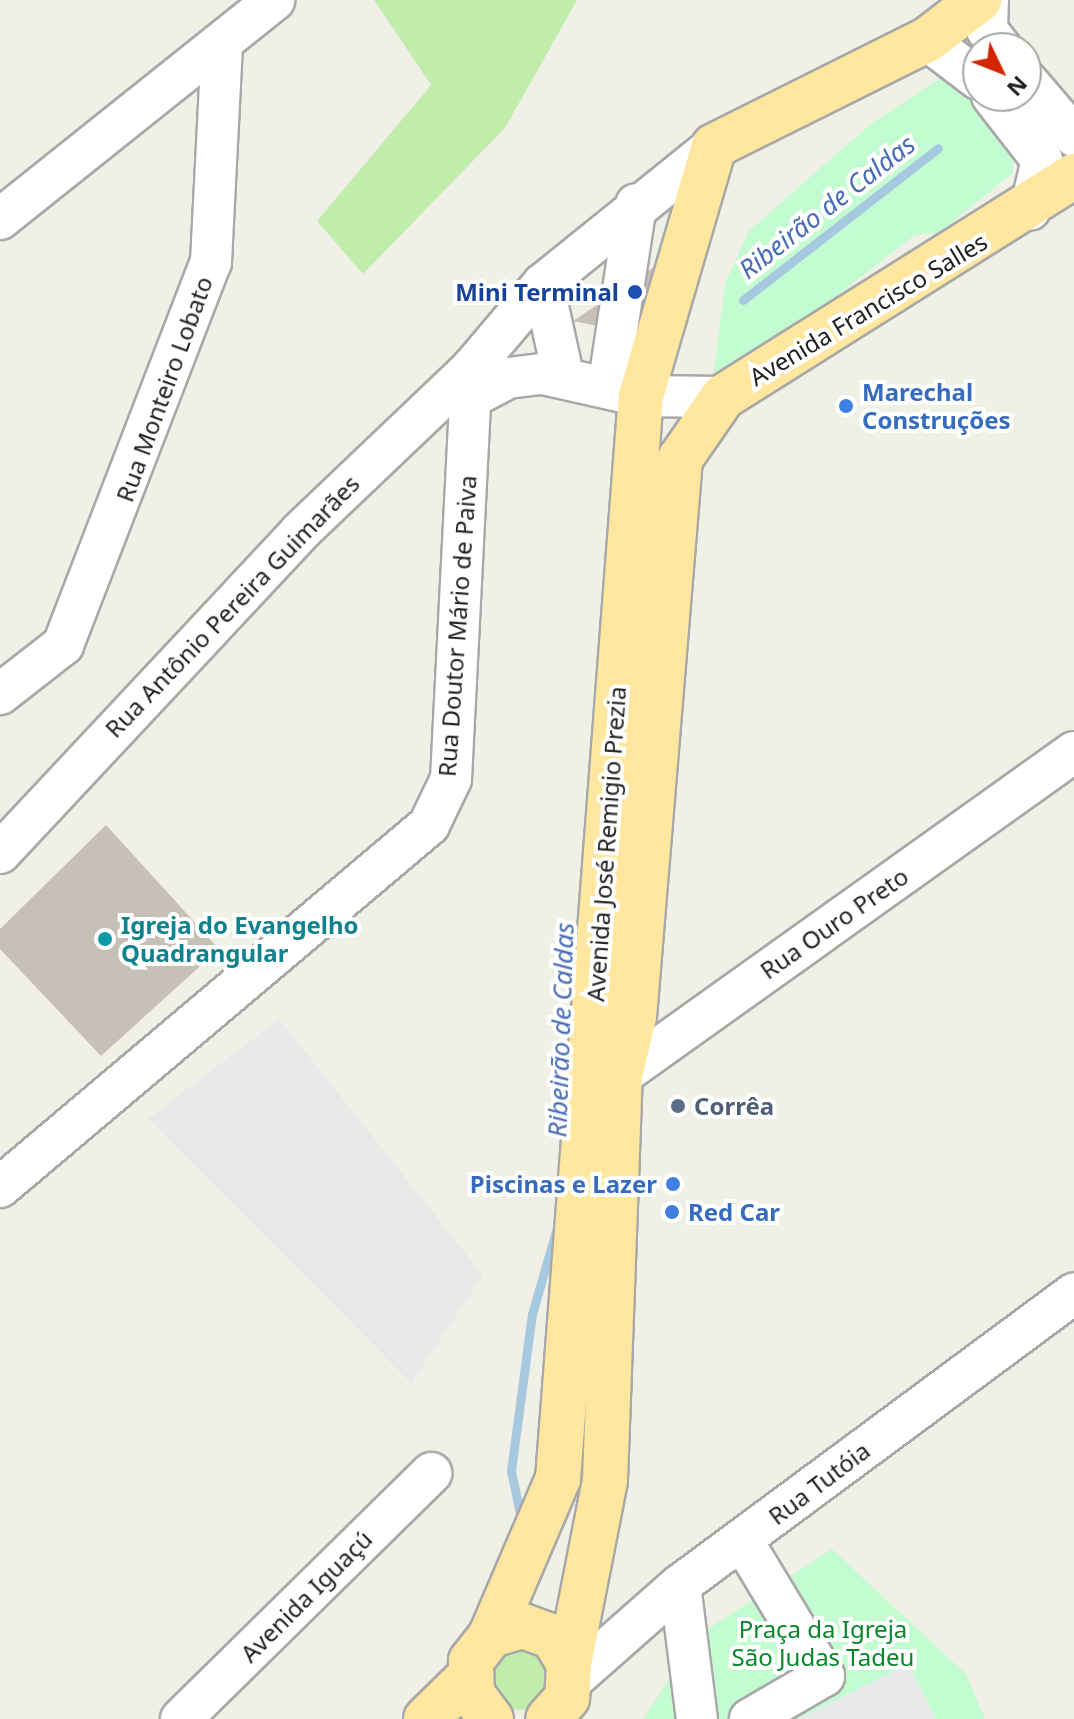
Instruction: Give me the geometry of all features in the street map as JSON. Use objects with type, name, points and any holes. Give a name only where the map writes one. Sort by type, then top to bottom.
[{"type":"main road","points":[[714,146],[927,40],[979,0]]},
{"type":"main road","name":"Avenida José Remigio Prezia","points":[[570,1673],[605,1480],[604,1078],[625,392],[714,146]]},
{"type":"main road","name":"Avenida Francisco Salles","points":[[680,459],[723,397],[1030,210],[1074,176]]},
{"type":"main road","name":"Avenida José Remigio Prezia","points":[[469,1677],[491,1635],[558,1479],[604,1078],[634,1017],[680,459]]},
{"type":"main road","points":[[558,1479],[605,1480]]},
{"type":"main road","points":[[491,1635],[538,1629],[570,1673],[548,1719]]},
{"type":"main road","points":[[426,1719],[469,1677]]},
{"type":"main road","points":[[469,1677],[472,1694],[491,1719]]},
{"type":"street","points":[[0,219],[274,0]]},
{"type":"street","points":[[988,0],[989,32]]},
{"type":"street","points":[[927,40],[962,67]]},
{"type":"street","name":"Rua Monteiro Lobato","points":[[0,694],[63,645],[211,262],[222,43]]},
{"type":"street","points":[[1042,99],[1074,136]]},
{"type":"street","points":[[1004,112],[1042,160],[1030,210]]},
{"type":"street","points":[[471,383],[533,294],[636,204],[714,146]]},
{"type":"street","points":[[625,392],[636,204]]},
{"type":"street","points":[[533,294],[553,375]]},
{"type":"street","points":[[471,383],[553,375],[625,392],[723,397]]},
{"type":"street","name":"Rua Antônio Pereira Guimarães","points":[[0,853],[300,532],[471,383]]},
{"type":"street","name":"Rua Doutor Mário de Paiva","points":[[0,1187],[429,825],[451,779],[471,383]]},
{"type":"street","name":"Rua Ouro Preto","points":[[604,1078],[1074,752]]},
{"type":"street","name":"Rua Tutóia","points":[[570,1673],[680,1585],[1074,1293]]},
{"type":"street","name":"Avenida Iguaçú","points":[[181,1719],[431,1473]]},
{"type":"street","points":[[742,1540],[824,1676],[750,1719]]},
{"type":"street","points":[[680,1585],[697,1719]]},
{"type":"green space","points":[[374,0],[577,0],[505,128],[363,274],[317,221],[431,85]]},
{"type":"green space","points":[[942,77],[956,81],[962,88],[962,112],[982,112],[1013,148],[1013,173],[939,233],[915,235],[848,287],[762,370],[713,378],[725,283],[749,231],[868,126]]},
{"type":"green space","name":"Praça da Igreja São Judas Tadeu","points":[[832,1549],[966,1674],[985,1719],[643,1719],[697,1636]]},
{"type":"green space","points":[[519,1648],[531,1650],[541,1657],[548,1667],[548,1691],[541,1701],[531,1708],[519,1710],[507,1708],[497,1701],[490,1691],[488,1679],[490,1667],[497,1657],[507,1650]]},
{"type":"shaded area","points":[[279,1019],[483,1275],[411,1383],[148,1119]]},
{"type":"shaded area","points":[[908,1664],[936,1719],[798,1719]]},
{"type":"building","name":"Mini Terminal","points":[[660,263],[641,335],[573,321]]},
{"type":"building","name":"Igreja do Evangelho Quadrangular","points":[[106,825],[219,949],[101,1056],[0,949],[0,929]]},
{"type":"waterway","name":"Ribeirão de Caldas","points":[[743,300],[938,148]]},
{"type":"waterway","name":"Ribeirão de Caldas","points":[[522,1523],[511,1471],[532,1314],[558,1224]]},
{"type":"place","name":"Mini Terminal","points":[[635,292]]},
{"type":"place","name":"Marechal Construções","points":[[846,406]]},
{"type":"place","name":"Igreja do Evangelho Quadrangular","points":[[105,939]]},
{"type":"place","name":"Corrêa","points":[[678,1106]]},
{"type":"place","name":"Piscinas e Lazer","points":[[673,1184]]},
{"type":"place","name":"Red Car","points":[[672,1212]]}]
